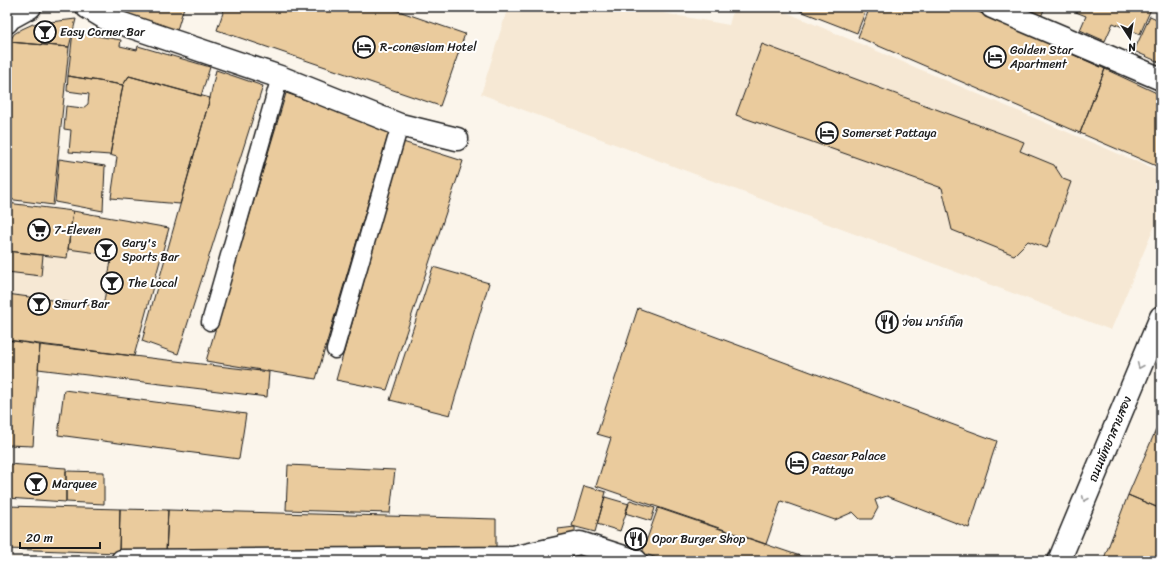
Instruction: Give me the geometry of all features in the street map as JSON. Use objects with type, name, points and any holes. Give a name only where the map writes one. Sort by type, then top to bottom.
[{"type":"street","points":[[7,22],[10,18],[30,7]]},
{"type":"street","points":[[87,7],[105,18],[280,77],[400,125],[457,139]]},
{"type":"street","points":[[992,7],[1161,79]]},
{"type":"street","name":"ถนนพัทยาสายสอง","points":[[1059,561],[1156,343],[1161,317]]},
{"type":"street","points":[[567,561],[569,556],[580,543]]},
{"type":"street","points":[[122,561],[515,560],[580,543],[636,561]]},
{"type":"lane","points":[[210,322],[280,77]]},
{"type":"lane","points":[[335,350],[400,125]]},
{"type":"shaded area","name":"Somerset Pattaya","points":[[508,7],[630,7],[729,25],[734,7],[774,7],[1161,172],[1161,211],[1111,330],[481,94]]},
{"type":"shaded area","points":[[73,211],[169,228],[134,356],[7,340],[7,251],[67,258]]},
{"type":"building","points":[[109,7],[184,7],[177,30],[114,12]]},
{"type":"building","name":"R-con@siam Hotel","points":[[225,7],[387,7],[465,34],[440,106],[217,30]]},
{"type":"building","points":[[790,7],[867,7],[857,33]]},
{"type":"building","points":[[870,7],[967,7],[1105,69],[1080,133],[858,37]]},
{"type":"building","points":[[1015,7],[1045,7],[1041,17]]},
{"type":"building","points":[[1063,7],[1145,7],[1151,9],[1140,34],[1113,23],[1105,41],[1080,30],[1086,16]]},
{"type":"building","points":[[1150,16],[1161,21],[1161,63],[1134,51]]},
{"type":"building","name":"Easy Corner Bar","points":[[76,19],[69,47],[9,42],[14,34],[33,24]]},
{"type":"building","points":[[73,32],[121,40],[120,46],[137,50],[138,46],[210,67],[201,96],[129,76],[123,85],[68,76]]},
{"type":"building","points":[[9,42],[69,47],[53,205],[7,199],[7,66]]},
{"type":"building","points":[[762,44],[1024,142],[1020,151],[1054,165],[1063,179],[1071,182],[1047,248],[1028,241],[1014,255],[952,230],[942,188],[736,115]]},
{"type":"building","points":[[1105,69],[1161,95],[1161,168],[1080,133]]},
{"type":"building","points":[[216,70],[263,86],[178,354],[142,341],[210,98]]},
{"type":"building","points":[[68,76],[123,85],[110,155],[69,152],[71,130],[64,129],[66,106],[83,108],[88,104],[89,94],[67,91]]},
{"type":"building","points":[[129,76],[210,98],[180,204],[111,198],[117,157],[110,155],[123,85]]},
{"type":"building","points":[[286,93],[390,129],[316,379],[206,361]]},
{"type":"building","points":[[403,142],[463,161],[387,390],[336,380]]},
{"type":"building","points":[[59,159],[105,166],[103,211],[55,202]]},
{"type":"building","name":"7-Eleven","points":[[7,203],[73,211],[67,258],[7,251]]},
{"type":"building","points":[[73,211],[169,228],[134,356],[7,340],[7,294],[103,307],[112,255],[68,249]]},
{"type":"building","points":[[7,251],[43,255],[41,276],[7,272]]},
{"type":"building","points":[[433,267],[489,283],[450,415],[390,400]]},
{"type":"building","points":[[638,308],[997,441],[969,528],[887,496],[875,500],[878,508],[872,519],[860,519],[853,512],[835,520],[781,501],[766,544],[596,486],[611,438],[597,434]]},
{"type":"building","points":[[7,340],[40,345],[33,446],[7,445]]},
{"type":"building","points":[[40,345],[269,372],[267,397],[38,369]]},
{"type":"building","points":[[64,390],[246,414],[239,459],[58,435]]},
{"type":"building","points":[[1161,418],[1161,509],[1128,495]]},
{"type":"building","name":"Marquee","points":[[7,464],[66,468],[66,502],[7,498]]},
{"type":"building","points":[[288,465],[395,470],[390,513],[286,510]]},
{"type":"building","points":[[66,471],[104,472],[104,504],[66,502]]},
{"type":"building","points":[[584,486],[606,492],[595,532],[572,526]]},
{"type":"building","points":[[1128,495],[1161,509],[1161,561],[1103,561]]},
{"type":"building","points":[[605,497],[629,504],[620,531],[597,524]]},
{"type":"building","points":[[630,500],[655,508],[651,521],[625,513]]},
{"type":"building","points":[[7,506],[120,509],[119,553],[7,549]]},
{"type":"building","points":[[658,508],[815,561],[666,561],[642,553]]},
{"type":"building","points":[[120,509],[168,510],[166,553],[119,553]]},
{"type":"building","points":[[168,510],[496,519],[496,550],[166,553]]},
{"type":"building","points":[[575,527],[575,536],[559,537],[558,529]]},
{"type":"place","name":"Easy Corner Bar","points":[[45,32]]},
{"type":"place","name":"R-con@siam Hotel","points":[[364,47]]},
{"type":"place","name":"Golden Star Apartment","points":[[995,57]]},
{"type":"place","name":"Somerset Pattaya","points":[[827,133]]},
{"type":"place","name":"7-Eleven","points":[[39,230]]},
{"type":"place","name":"Gary's Sports Bar","points":[[106,250]]},
{"type":"place","name":"The Local","points":[[112,283]]},
{"type":"place","name":"Smurf Bar","points":[[39,304]]},
{"type":"place","name":"ว่อน มาร์เก็ต","points":[[887,322]]},
{"type":"place","name":"Caesar Palace Pattaya","points":[[797,463]]},
{"type":"place","name":"Marquee","points":[[36,484]]},
{"type":"place","name":"Opor Burger Shop","points":[[636,539]]}]
